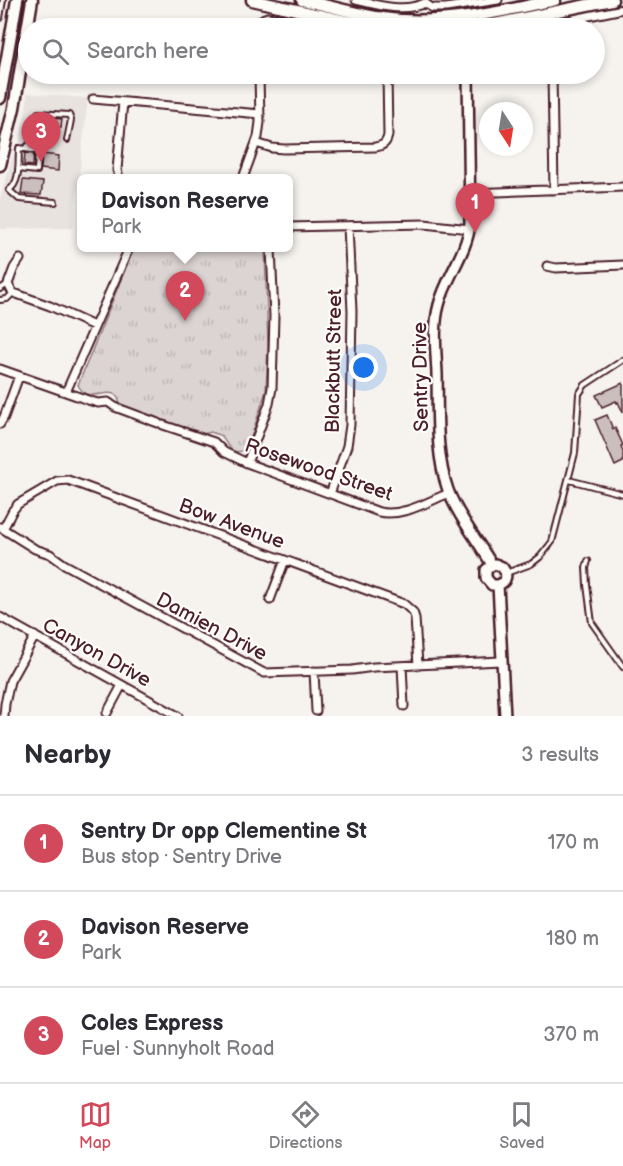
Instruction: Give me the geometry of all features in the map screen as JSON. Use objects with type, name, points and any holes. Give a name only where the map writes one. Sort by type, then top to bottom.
[{"type":"main road","points":[[0,98],[17,0]]},
{"type":"main road","points":[[29,18],[32,0]]},
{"type":"main road","points":[[252,0],[332,18]]},
{"type":"main road","points":[[302,0],[385,18]]},
{"type":"main road","points":[[486,18],[555,0]]},
{"type":"main road","points":[[525,18],[612,0]]},
{"type":"main road","points":[[0,165],[18,84]]},
{"type":"street","points":[[356,0],[407,8],[417,7],[425,2],[432,8],[446,8],[498,0]]},
{"type":"street","points":[[579,18],[623,9]]},
{"type":"street","points":[[244,174],[256,143],[260,114],[260,84]]},
{"type":"street","points":[[256,143],[284,149],[381,146],[386,142],[388,135],[387,84]]},
{"type":"street","name":"Sentry Drive","points":[[468,84],[470,229],[443,291],[436,316],[440,452],[442,472],[449,493],[492,565]]},
{"type":"street","points":[[552,84],[554,190]]},
{"type":"street","points":[[93,99],[260,114]]},
{"type":"street","points":[[118,174],[123,102]]},
{"type":"street","points":[[470,193],[623,187]]},
{"type":"street","points":[[293,227],[424,224],[470,229]]},
{"type":"street","name":"Blackbutt Street","points":[[330,494],[347,446],[350,425],[352,311],[348,226]]},
{"type":"street","points":[[66,392],[127,252]]},
{"type":"street","points":[[247,463],[269,404],[272,388],[274,316],[271,252]]},
{"type":"street","points":[[20,259],[8,284],[14,293],[94,326]]},
{"type":"street","points":[[547,266],[556,268],[623,265]]},
{"type":"street","name":"Rosewood Street","points":[[0,369],[98,403],[108,402],[115,407],[214,442],[224,452],[247,463],[379,512],[405,511],[449,493]]},
{"type":"street","points":[[0,424],[19,376]]},
{"type":"street","name":"Bow Avenue","points":[[1,528],[18,504],[54,482],[64,479],[404,604],[413,612],[416,623],[418,665]]},
{"type":"street","name":"Damien Drive","points":[[1,528],[35,549],[50,554],[64,564],[258,671],[271,674],[501,661]]},
{"type":"street","points":[[270,600],[285,560]]},
{"type":"street","points":[[492,565],[502,567],[506,573],[504,582],[498,585],[492,585],[486,578],[486,570],[492,565]]},
{"type":"street","points":[[498,585],[505,716]]},
{"type":"street","name":"Canyon Drive","points":[[0,617],[178,716]]},
{"type":"street","points":[[4,716],[10,681],[35,636]]},
{"type":"street","points":[[402,666],[404,706]]},
{"type":"street","points":[[314,671],[316,711]]},
{"type":"street","points":[[98,713],[109,715],[122,685]]},
{"type":"lane","points":[[0,18],[3,0]]},
{"type":"lane","points":[[23,150],[33,138],[35,117],[38,113],[69,116],[71,120],[67,140]]},
{"type":"lane","points":[[18,169],[37,171],[38,151],[19,148],[16,183],[9,190],[24,200],[55,202]]},
{"type":"lane","points":[[0,289],[8,284]]},
{"type":"lane","points":[[0,300],[7,300],[14,293]]},
{"type":"lane","points":[[506,573],[531,564],[547,550],[555,535],[575,453],[579,394],[585,385],[623,360]]},
{"type":"lane","points":[[569,480],[623,494]]},
{"type":"lane","points":[[588,561],[586,585],[592,623],[623,667]]},
{"type":"shaded area","points":[[27,93],[88,98],[79,174],[77,174],[73,228],[0,229],[0,198],[20,140]]},
{"type":"green space","points":[[132,252],[265,252],[268,347],[266,391],[248,447],[236,452],[222,436],[211,432],[203,434],[120,405],[118,397],[113,394],[96,395],[83,392],[78,385]]},
{"type":"building","points":[[43,117],[62,119],[61,128],[42,126]]},
{"type":"building","points":[[25,153],[34,154],[33,166],[24,165]]},
{"type":"building","points":[[42,154],[59,156],[58,171],[41,169]]},
{"type":"building","points":[[23,180],[43,182],[41,195],[21,194]]},
{"type":"building","points":[[623,383],[623,413],[616,401],[602,407],[596,395]]},
{"type":"building","points":[[607,415],[623,445],[621,446],[623,462],[615,466],[595,420]]},
{"type":"place","name":"Coles Express","points":[[41,162]]},
{"type":"place","name":"Sentry Dr opp Clementine St","points":[[475,233]]},
{"type":"place","name":"Davison Reserve","points":[[185,321]]}]
